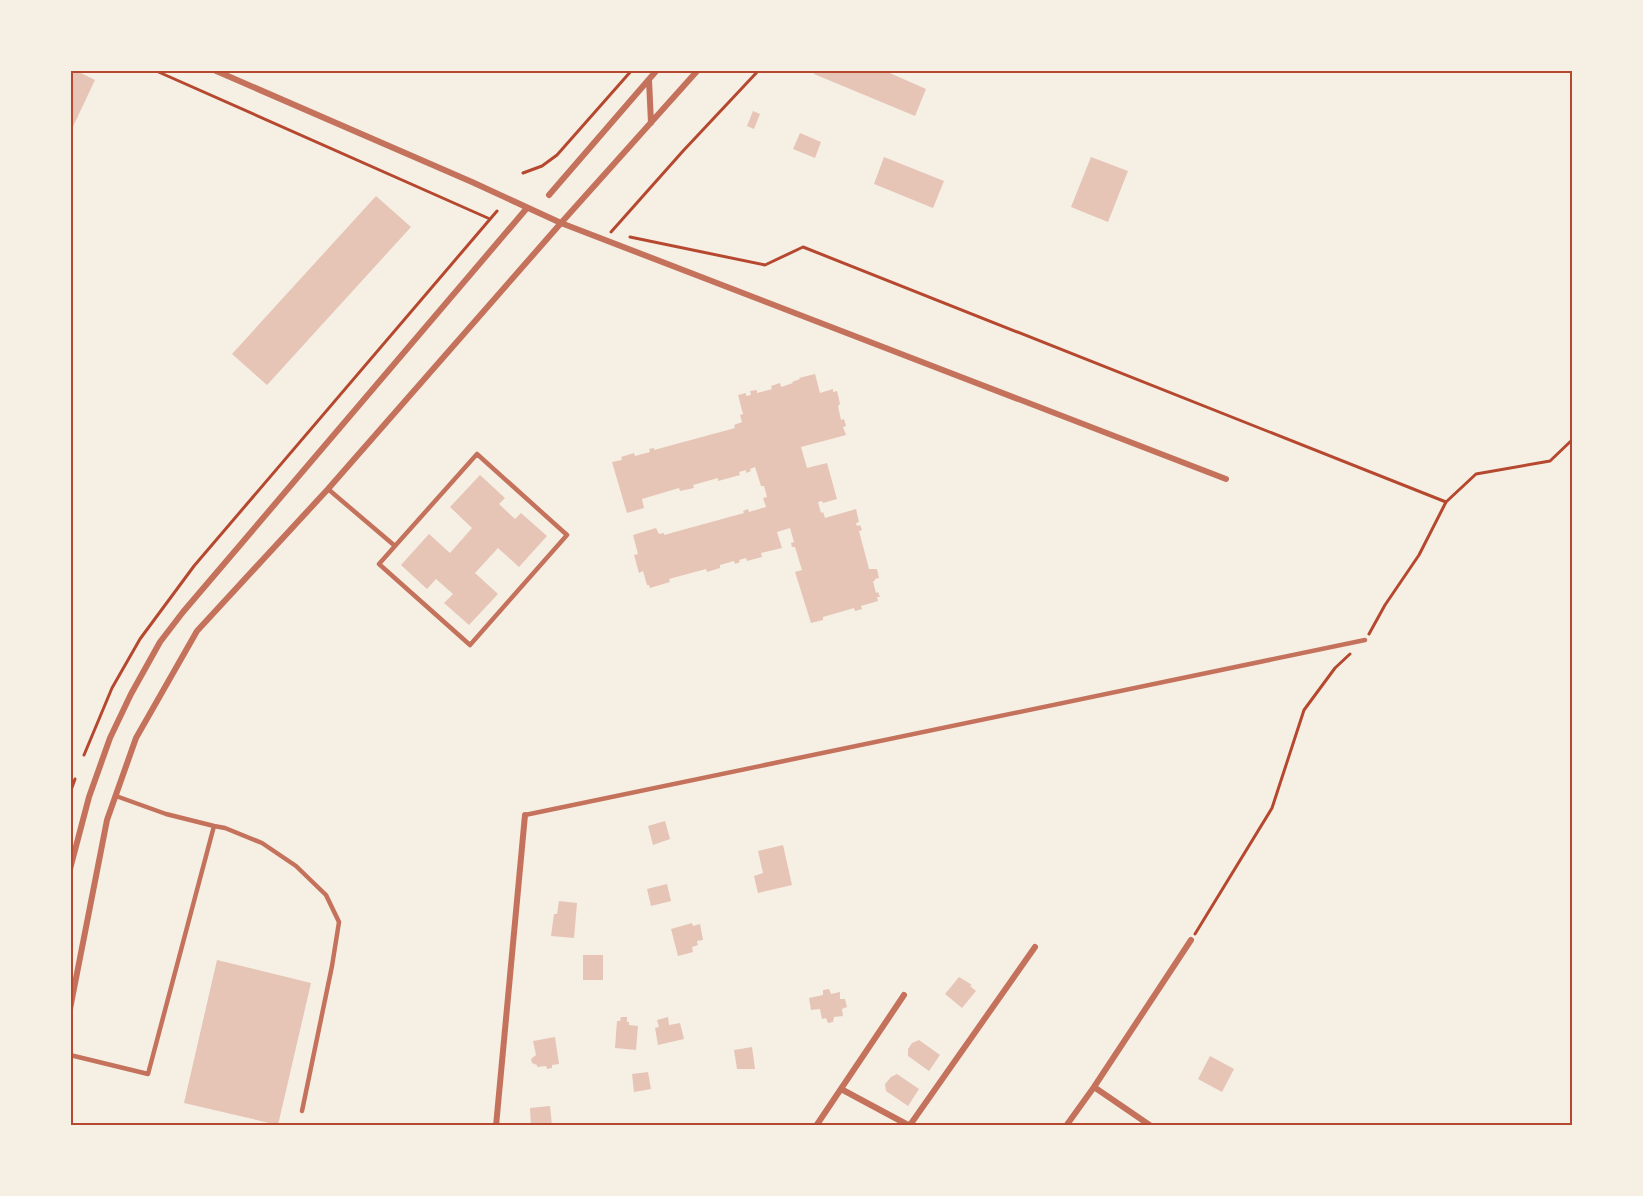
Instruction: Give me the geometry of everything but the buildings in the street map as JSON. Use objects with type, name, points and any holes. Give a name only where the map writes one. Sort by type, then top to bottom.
[{"type":"street","points":[[214,70],[561,223],[1226,479]]},
{"type":"street","points":[[549,195],[657,70]]},
{"type":"street","points":[[70,1009],[107,820],[136,738],[197,631],[328,489],[698,70]]},
{"type":"street","points":[[649,79],[651,123]]},
{"type":"street","points":[[70,869],[89,797],[110,738],[160,642],[183,612],[527,208]]},
{"type":"street","points":[[496,1125],[525,815]]},
{"type":"street","points":[[1066,1125],[1094,1087],[1191,940]]},
{"type":"street","points":[[841,1089],[910,1125],[1035,947]]},
{"type":"street","points":[[816,1125],[904,995]]},
{"type":"street","points":[[1094,1087],[1151,1125]]},
{"type":"lane","points":[[477,454],[567,535],[470,645],[380,564],[395,546],[477,454]]},
{"type":"lane","points":[[328,489],[395,546]]},
{"type":"lane","points":[[525,815],[1365,640]]},
{"type":"lane","points":[[116,796],[166,813],[225,828],[262,843],[296,866],[326,895],[339,922],[302,1111]]},
{"type":"lane","points":[[70,1056],[148,1074],[214,826]]},
{"type":"path","points":[[154,70],[490,219]]},
{"type":"path","points":[[523,173],[542,166],[557,155],[632,70]]},
{"type":"path","points":[[759,70],[610,233],[765,265],[803,247],[1446,502]]},
{"type":"path","points":[[84,755],[112,688],[140,639],[194,566],[497,211]]},
{"type":"path","points":[[1191,940],[1272,808],[1304,710],[1335,668],[1365,640],[1419,555],[1446,502],[1476,474],[1550,461],[1572,440]]},
{"type":"path","points":[[70,793],[75,779]]}]
